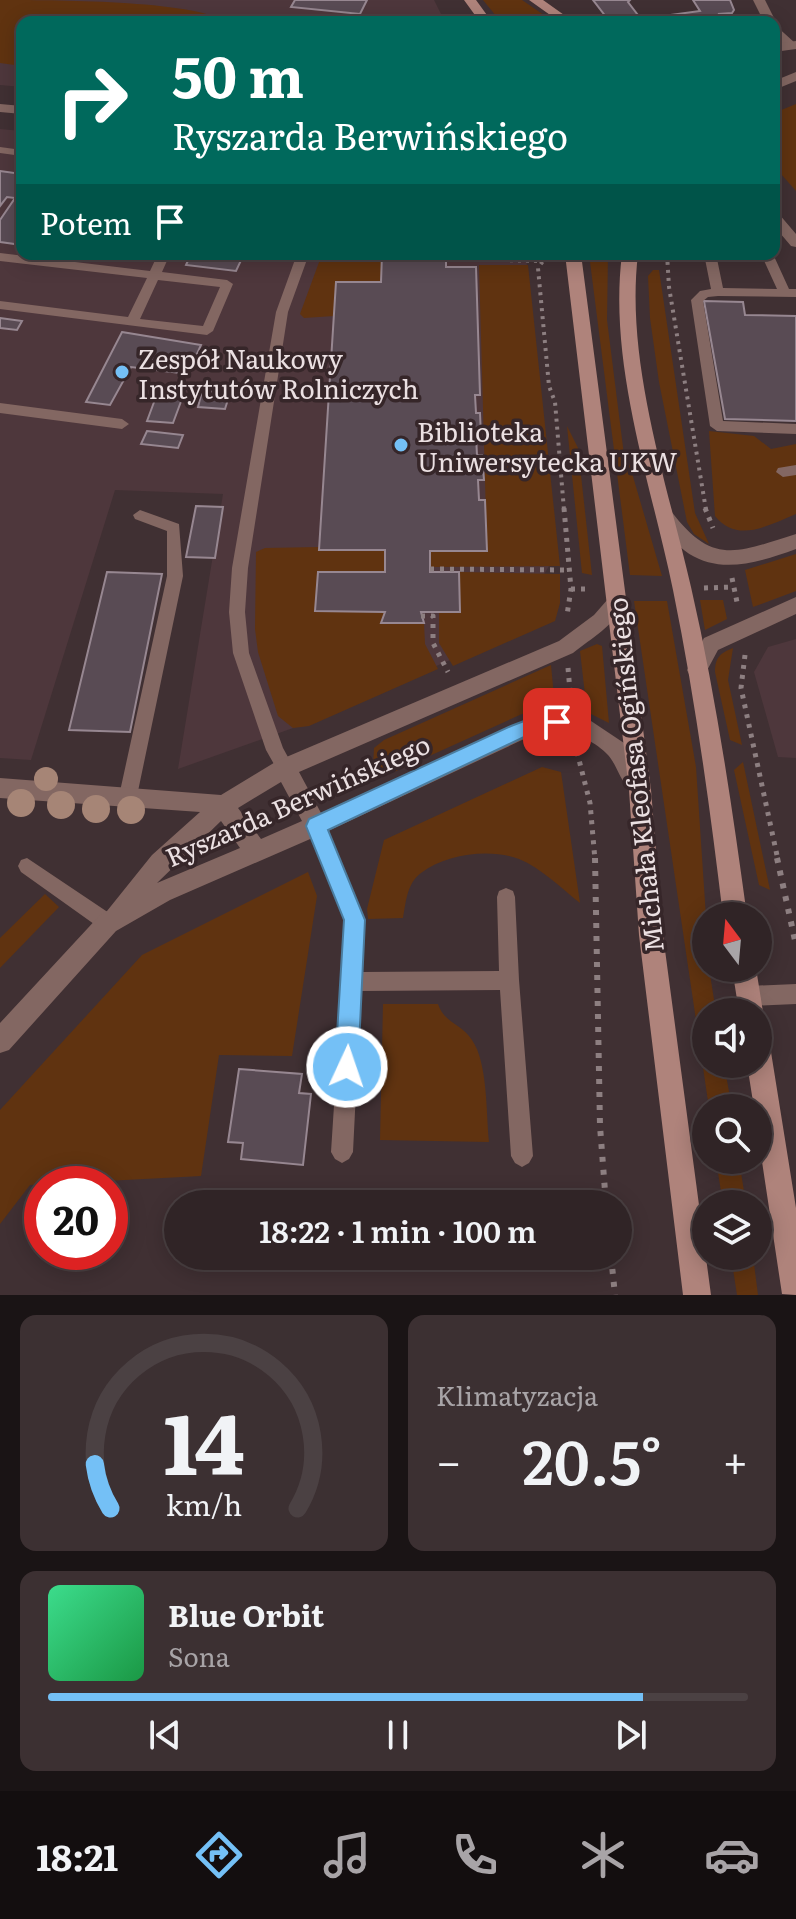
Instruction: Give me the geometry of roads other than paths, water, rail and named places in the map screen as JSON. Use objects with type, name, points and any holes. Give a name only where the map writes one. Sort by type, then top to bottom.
[{"type":"main road","points":[[535,0],[559,16]]},
{"type":"main road","name":"Michała Kleofasa Ogińskiego","points":[[574,260],[640,790],[651,935],[697,1295]]},
{"type":"main road","points":[[629,260],[626,286],[629,329],[648,454],[679,573],[715,764],[733,902]]},
{"type":"main road","points":[[762,1078],[796,1294]]},
{"type":"street","points":[[780,224],[796,243]]},
{"type":"street","points":[[663,514],[689,545],[718,559],[756,558],[796,541]]},
{"type":"street","points":[[108,923],[160,862],[223,805],[285,768],[566,647],[601,621],[615,604]]},
{"type":"street","points":[[697,670],[711,644],[796,605]]},
{"type":"street","name":"Ryszarda Berwińskiego","points":[[0,1041],[108,923],[162,892],[316,826],[518,732],[547,723],[573,723],[607,741],[629,765],[640,790]]},
{"type":"street","points":[[285,768],[316,826]]},
{"type":"street","points":[[0,788],[223,805],[256,851]]},
{"type":"lane","points":[[0,305],[207,331],[227,284],[64,260]]},
{"type":"lane","points":[[133,321],[161,260]]},
{"type":"lane","points":[[285,768],[275,750],[241,653],[237,612],[240,568],[282,312],[301,260]]},
{"type":"lane","points":[[711,260],[718,292]]},
{"type":"lane","points":[[771,260],[791,294]]},
{"type":"lane","points":[[791,294],[718,292],[704,294],[697,300],[717,426],[796,429]]},
{"type":"lane","points":[[0,408],[122,424]]},
{"type":"lane","points":[[128,796],[175,576],[174,528],[140,515]]},
{"type":"lane","points":[[316,826],[355,920],[342,1152]]},
{"type":"lane","points":[[27,866],[108,923]]},
{"type":"lane","points":[[506,897],[522,1156]]},
{"type":"lane","points":[[352,982],[509,980]]},
{"type":"lane","points":[[772,999],[796,994]]},
{"type":"place","name":"Zespół Naukowy Instytutów Rolniczych","points":[[122,372]]},
{"type":"place","name":"Biblioteka Uniwersytecka UKW","points":[[401,445]]}]
